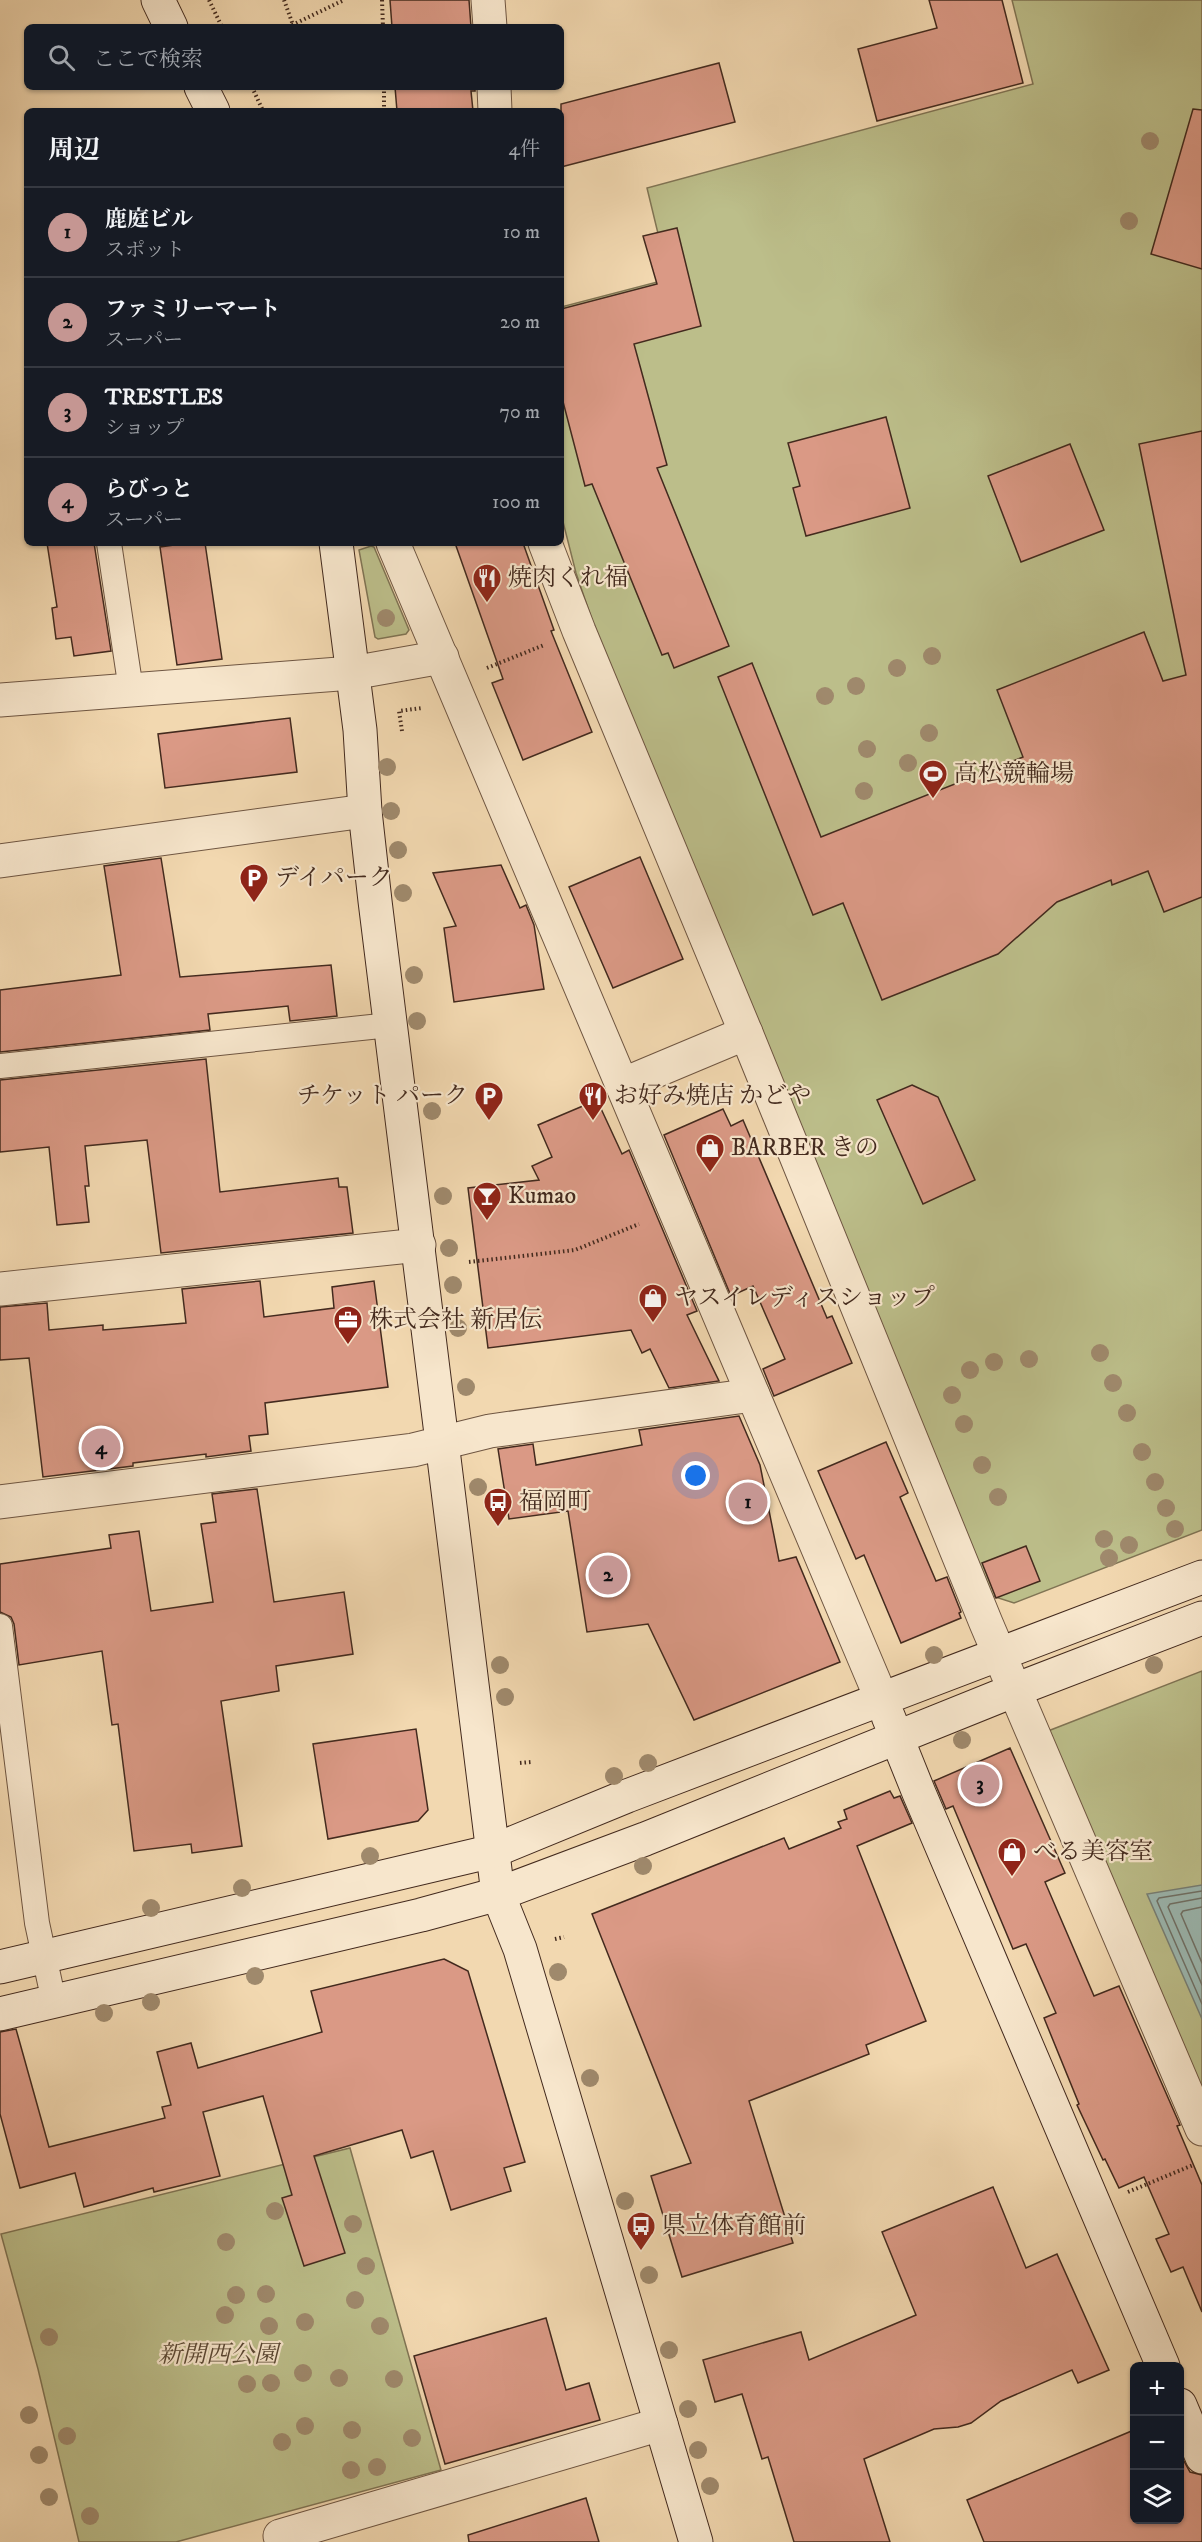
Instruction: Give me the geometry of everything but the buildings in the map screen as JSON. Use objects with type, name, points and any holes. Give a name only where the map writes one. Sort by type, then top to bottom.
[{"type":"street","points":[[158,0],[170,24]]},
{"type":"street","points":[[488,0],[490,24]]},
{"type":"street","points":[[202,90],[212,108]]},
{"type":"street","points":[[494,90],[495,108]]},
{"type":"street","points":[[336,546],[360,730],[365,811],[390,1026],[498,1894],[520,1949],[696,2542]]},
{"type":"street","points":[[394,546],[1161,2362]]},
{"type":"street","points":[[546,546],[999,1654],[1202,2129]]},
{"type":"street","points":[[0,700],[352,673],[442,657]]},
{"type":"street","points":[[0,861],[365,811]]},
{"type":"street","points":[[622,1085],[746,1033]]},
{"type":"street","points":[[0,1289],[419,1245]]},
{"type":"street","points":[[0,1502],[413,1450],[490,1431],[753,1395]]},
{"type":"street","points":[[0,1967],[493,1851],[627,1796],[1202,1577]]},
{"type":"street","points":[[0,2014],[409,1918],[498,1894],[645,1839],[1015,1690],[1202,1618]]},
{"type":"street","points":[[1184,2416],[1202,2457]]},
{"type":"street","points":[[282,2542],[280,2536],[661,2424]]},
{"type":"lane","points":[[109,546],[130,690]]},
{"type":"lane","points":[[0,1066],[390,1026]]},
{"type":"lane","points":[[0,1626],[37,1923],[54,2002]]},
{"type":"path","points":[[209,0],[221,24]]},
{"type":"path","points":[[284,0],[290,24]]},
{"type":"path","points":[[295,24],[344,0]]},
{"type":"path","points":[[382,0],[383,24]]},
{"type":"path","points":[[253,90],[262,108]]},
{"type":"path","points":[[384,90],[384,108]]},
{"type":"path","points":[[484,669],[579,631]]},
{"type":"path","points":[[402,731],[399,711],[432,706]]},
{"type":"path","points":[[469,1262],[575,1250],[675,1209]]},
{"type":"path","points":[[1094,2206],[1202,2161]]},
{"type":"green space","name":"高松競輪場","points":[[1012,0],[1202,0],[1202,1530],[1014,1603],[992,1596],[604,655],[576,573],[564,526],[564,306],[669,279],[647,188],[1033,84]]},
{"type":"green space","points":[[374,547],[409,630],[406,634],[378,639],[375,637],[359,550]]},
{"type":"green space","points":[[1202,1671],[1202,2089],[1048,1731]]},
{"type":"green space","name":"新開西公園","points":[[350,2148],[441,2470],[176,2542],[79,2542],[38,2369],[1,2234]]},
{"type":"water","points":[[1202,1885],[1202,2019],[1147,1894]]},
{"type":"place","name":"焼肉くれ福","points":[[487,604]]},
{"type":"place","name":"高松競輪場","points":[[933,800]]},
{"type":"place","name":"デイパーク","points":[[254,904]]},
{"type":"place","name":"チケット パーク","points":[[489,1122]]},
{"type":"place","name":"お好み焼店 かどや","points":[[593,1122]]},
{"type":"place","name":"BARBER きの","points":[[710,1174]]},
{"type":"place","name":"Kumao","points":[[487,1222]]},
{"type":"place","name":"ヤスイレディスショップ","points":[[653,1324]]},
{"type":"place","name":"株式会社 新居伝","points":[[348,1346]]},
{"type":"place","name":"らびっと","points":[[101,1448]]},
{"type":"place","name":"鹿庭ビル","points":[[748,1502]]},
{"type":"place","name":"福岡町","points":[[498,1528]]},
{"type":"place","name":"ファミリーマート","points":[[608,1575]]},
{"type":"place","name":"TRESTLES","points":[[980,1784]]},
{"type":"place","name":"べる美容室","points":[[1012,1878]]},
{"type":"place","name":"県立体育館前","points":[[641,2252]]}]
